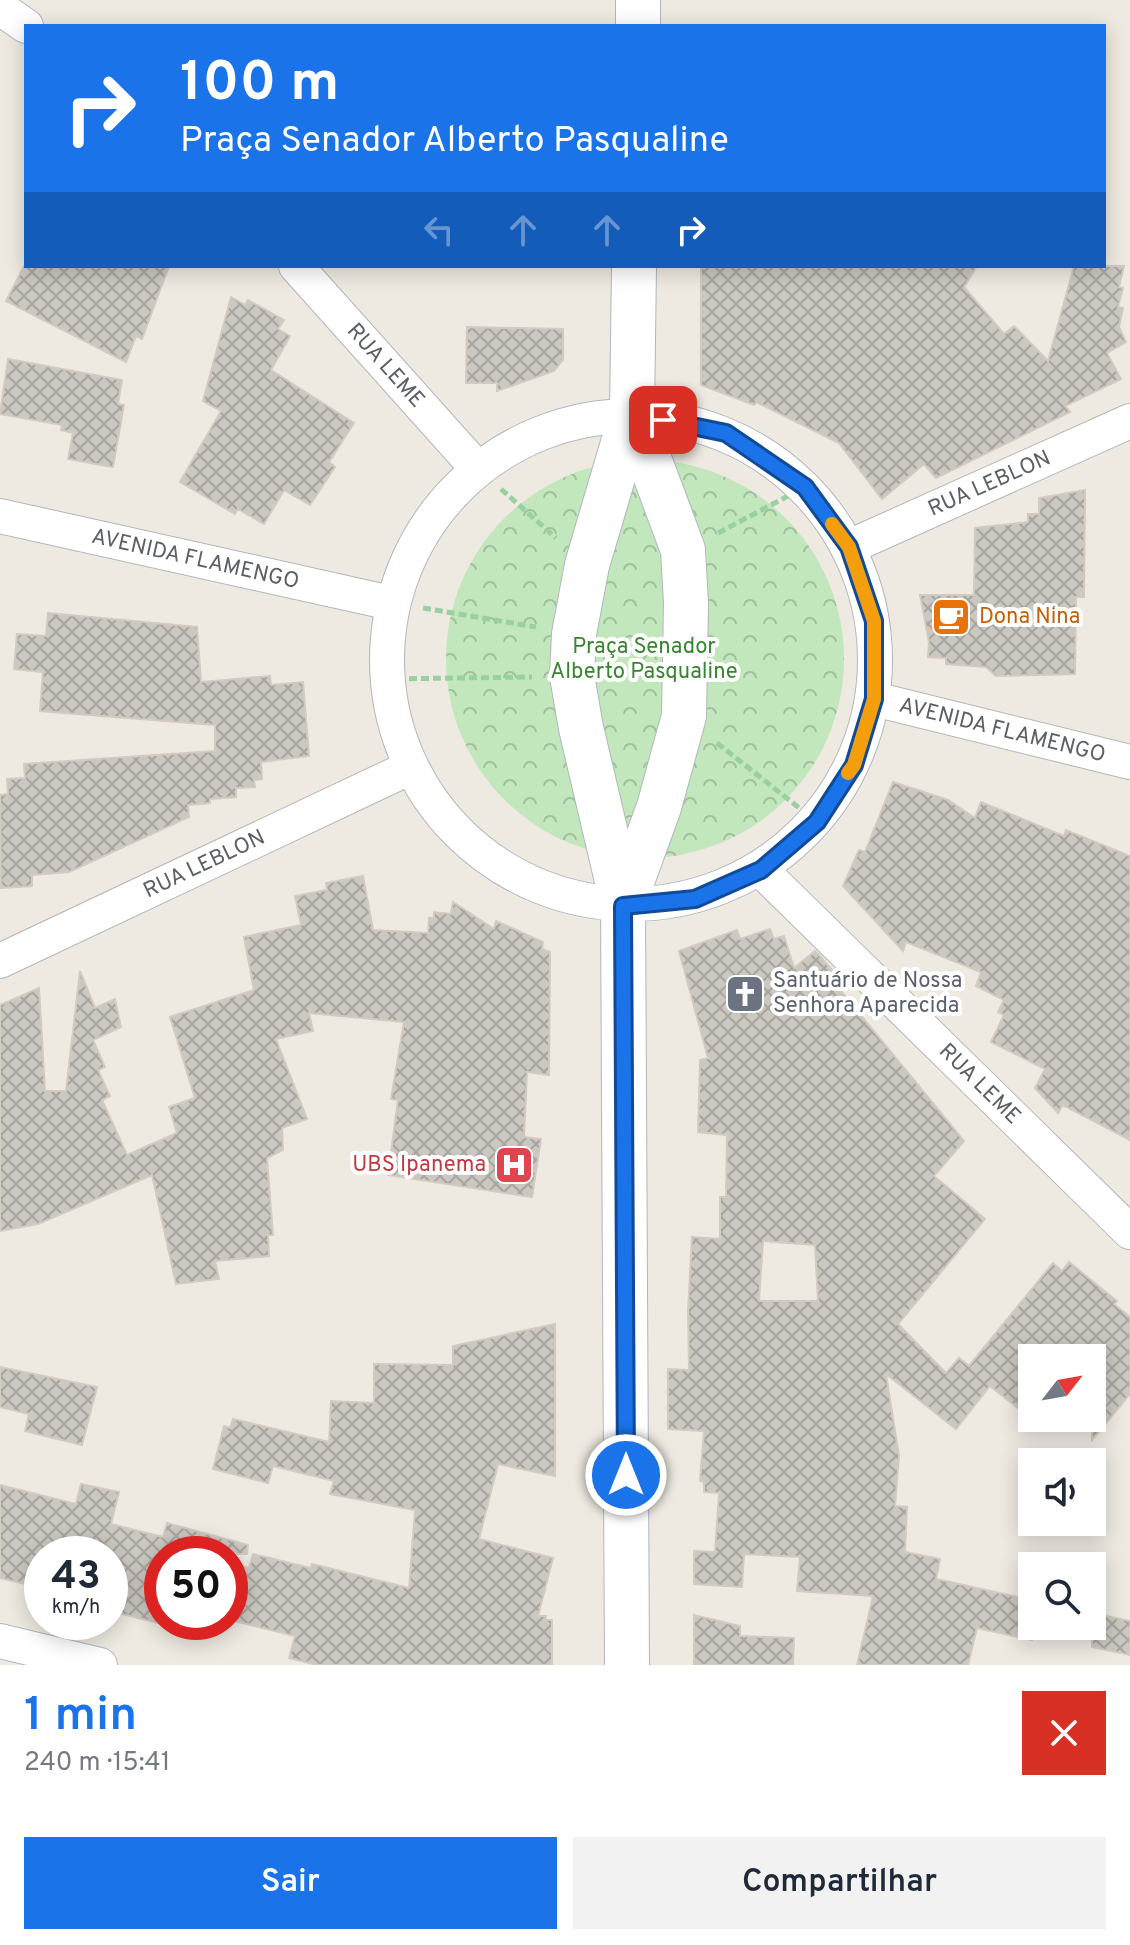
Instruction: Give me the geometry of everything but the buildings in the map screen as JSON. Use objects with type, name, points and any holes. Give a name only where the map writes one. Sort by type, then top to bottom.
[{"type":"main road","points":[[638,0],[638,24]]},
{"type":"main road","points":[[627,1665],[623,906],[597,795],[573,655],[587,565],[632,413],[634,268]]},
{"type":"main road","points":[[623,906],[659,807],[684,716],[686,603],[679,537],[632,413]]},
{"type":"main road","points":[[600,523],[612,511],[625,505],[635,505],[656,509],[679,537]]},
{"type":"main road","points":[[597,795],[610,814],[629,823],[650,817],[659,807]]},
{"type":"street","points":[[0,8],[24,25]]},
{"type":"street","name":"RUA LEME","points":[[298,268],[476,467]]},
{"type":"street","points":[[632,413],[726,433],[805,487],[849,547],[874,621],[874,699],[854,765],[817,822],[761,870],[695,899],[623,906],[557,895],[497,867],[447,823],[409,768],[385,679],[391,603],[422,528],[476,467],[549,427],[632,413]]},
{"type":"street","name":"RUA LEBLON","points":[[849,547],[1130,421]]},
{"type":"street","name":"AVENIDA FLAMENGO","points":[[0,516],[391,603]]},
{"type":"street","name":"AVENIDA FLAMENGO","points":[[874,699],[1130,762]]},
{"type":"street","name":"RUA LEBLON","points":[[0,961],[409,768]]},
{"type":"street","name":"RUA LEME","points":[[761,870],[1130,1232]]},
{"type":"street","points":[[0,1641],[100,1665]]},
{"type":"path","points":[[476,467],[587,565]]},
{"type":"path","points":[[679,537],[805,487]]},
{"type":"path","points":[[391,603],[573,655]]},
{"type":"path","points":[[385,679],[573,655]]},
{"type":"path","points":[[684,716],[817,822]]},
{"type":"green space","name":"Praça Senador Alberto Pasqualine","points":[[645,460],[684,463],[721,475],[756,493],[786,518],[811,548],[829,583],[841,620],[844,659],[841,698],[829,735],[811,770],[786,800],[756,825],[721,843],[684,855],[645,858],[606,855],[569,843],[534,825],[504,800],[479,770],[461,735],[449,698],[446,659],[449,620],[461,583],[479,548],[504,518],[534,493],[569,475],[606,463]]},
{"type":"slow traffic","points":[[832,524],[849,547],[874,621],[874,699],[854,765],[848,773]]},
{"type":"place","name":"Dona Nina","points":[[951,617]]},
{"type":"place","name":"Santuário de Nossa Senhora Aparecida","points":[[745,994]]},
{"type":"place","name":"UBS Ipanema","points":[[514,1165]]},
{"type":"route","points":[[626,1475],[623,906],[695,899],[761,870],[817,822],[854,765],[874,699],[874,621],[849,547],[805,487],[726,433],[663,420]]}]
